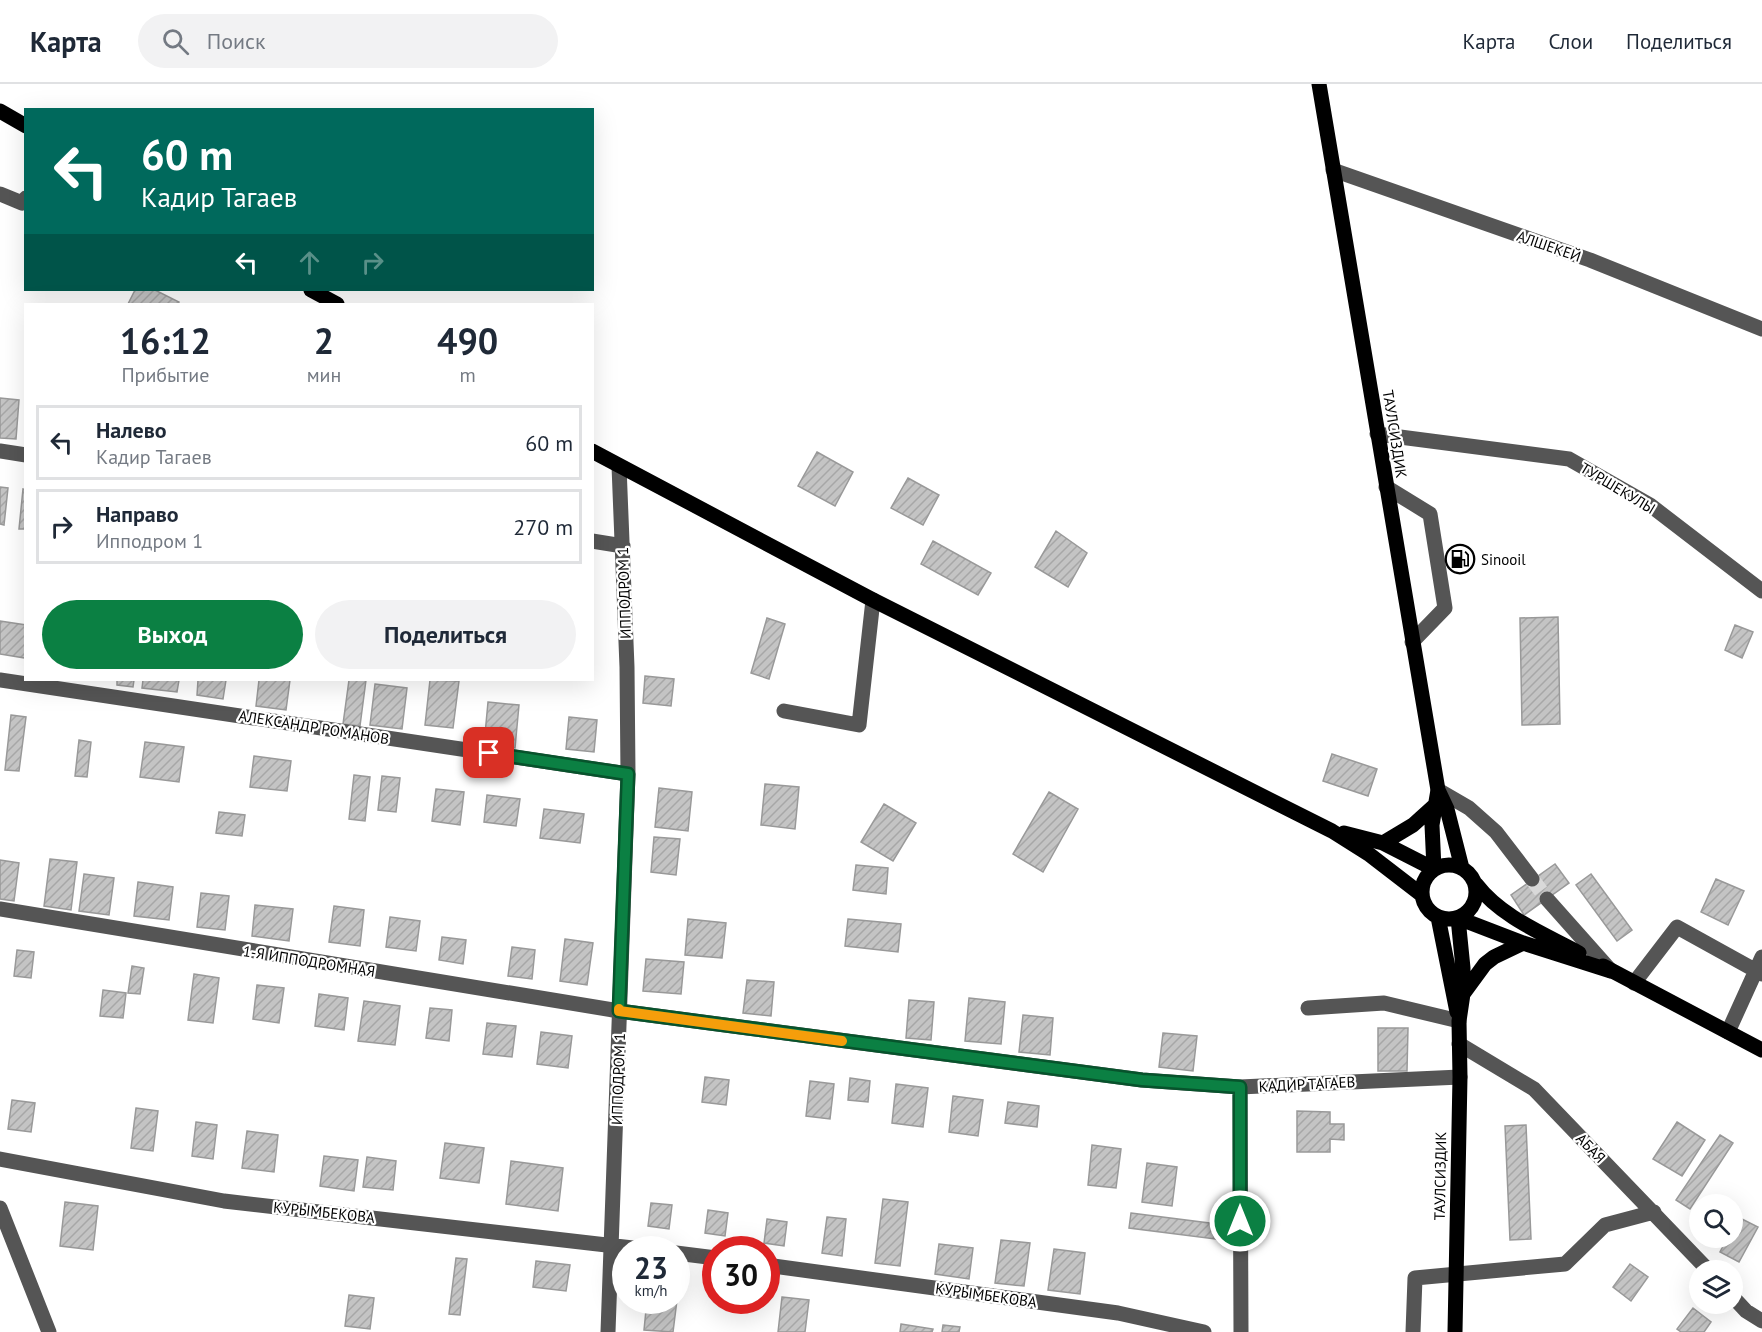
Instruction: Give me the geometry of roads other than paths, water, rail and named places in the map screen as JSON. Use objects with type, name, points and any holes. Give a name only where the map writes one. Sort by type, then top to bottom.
[{"type":"main road","name":"ТАУЛСИЗДИК","points":[[1319,84],[1438,790],[1447,809],[1462,868]]},
{"type":"main road","points":[[0,111],[24,125]]},
{"type":"main road","points":[[313,291],[335,303]]},
{"type":"main road","points":[[594,452],[873,600],[1332,831],[1370,855],[1422,895]]},
{"type":"main road","name":"ТАУЛСИЗДИК","points":[[1434,869],[1432,825],[1438,790]]},
{"type":"main road","points":[[1383,843],[1413,825],[1434,806]]},
{"type":"main road","points":[[1332,831],[1383,843],[1434,869]]},
{"type":"main road","points":[[1476,885],[1477,892],[1473,906],[1458,918],[1444,920],[1426,908],[1422,895],[1424,880],[1434,869],[1447,865],[1462,868],[1472,878],[1485,896],[1510,915],[1762,1050]]},
{"type":"main road","name":"ТАУЛСИЗДИК","points":[[1438,917],[1446,968],[1459,1021]]},
{"type":"main road","name":"ТАУЛСИЗДИК","points":[[1455,1332],[1459,1021],[1463,994],[1458,918]]},
{"type":"main road","points":[[1458,918],[1524,943],[1611,971]]},
{"type":"main road","points":[[1463,994],[1485,964],[1494,957],[1524,943]]},
{"type":"street","name":"АЛШЕКЕЙ","points":[[1333,170],[1590,260],[1762,328]]},
{"type":"street","points":[[0,194],[22,202],[24,200]]},
{"type":"street","name":"ТУРШЕКУЛЫ","points":[[1377,434],[1569,459],[1650,505],[1762,591]]},
{"type":"street","points":[[0,451],[24,455]]},
{"type":"street","name":"ИППОДРОМ 1","points":[[608,1332],[628,774],[619,466]]},
{"type":"street","points":[[1386,487],[1430,514],[1445,608],[1412,642]]},
{"type":"street","points":[[594,541],[623,546]]},
{"type":"street","points":[[784,711],[860,726],[873,600]]},
{"type":"street","name":"АЛЕКСАНДР РОМАНОВ","points":[[0,680],[628,774]]},
{"type":"street","points":[[1438,790],[1469,808],[1496,832],[1532,879]]},
{"type":"street","points":[[1547,899],[1611,971]]},
{"type":"street","name":"1-Я ИППОДРОМНАЯ","points":[[0,909],[619,1011]]},
{"type":"street","points":[[1634,983],[1677,927],[1760,967],[1728,1032]]},
{"type":"street","points":[[1308,1008],[1384,1003],[1459,1021]]},
{"type":"street","name":"КАДИР ТАГАЕВ","points":[[619,1011],[1142,1080],[1240,1087],[1460,1077]]},
{"type":"street","name":"АБАЯ","points":[[1459,1044],[1534,1089],[1699,1260]]},
{"type":"street","points":[[1240,1087],[1240,1332]]},
{"type":"street","name":"КУРЫМБЕКОВА","points":[[0,1159],[224,1201],[611,1244]]},
{"type":"street","points":[[0,1208],[49,1332]]},
{"type":"street","points":[[1413,1332],[1415,1278],[1565,1264],[1605,1225],[1654,1212]]},
{"type":"street","name":"КУРЫМБЕКОВА","points":[[780,1267],[1118,1312],[1204,1332]]},
{"type":"street","points":[[1743,1308],[1762,1322]]},
{"type":"tunnel","points":[[1532,879],[1547,899]]},
{"type":"place","name":"Sinooil","points":[[1460,559]]}]
